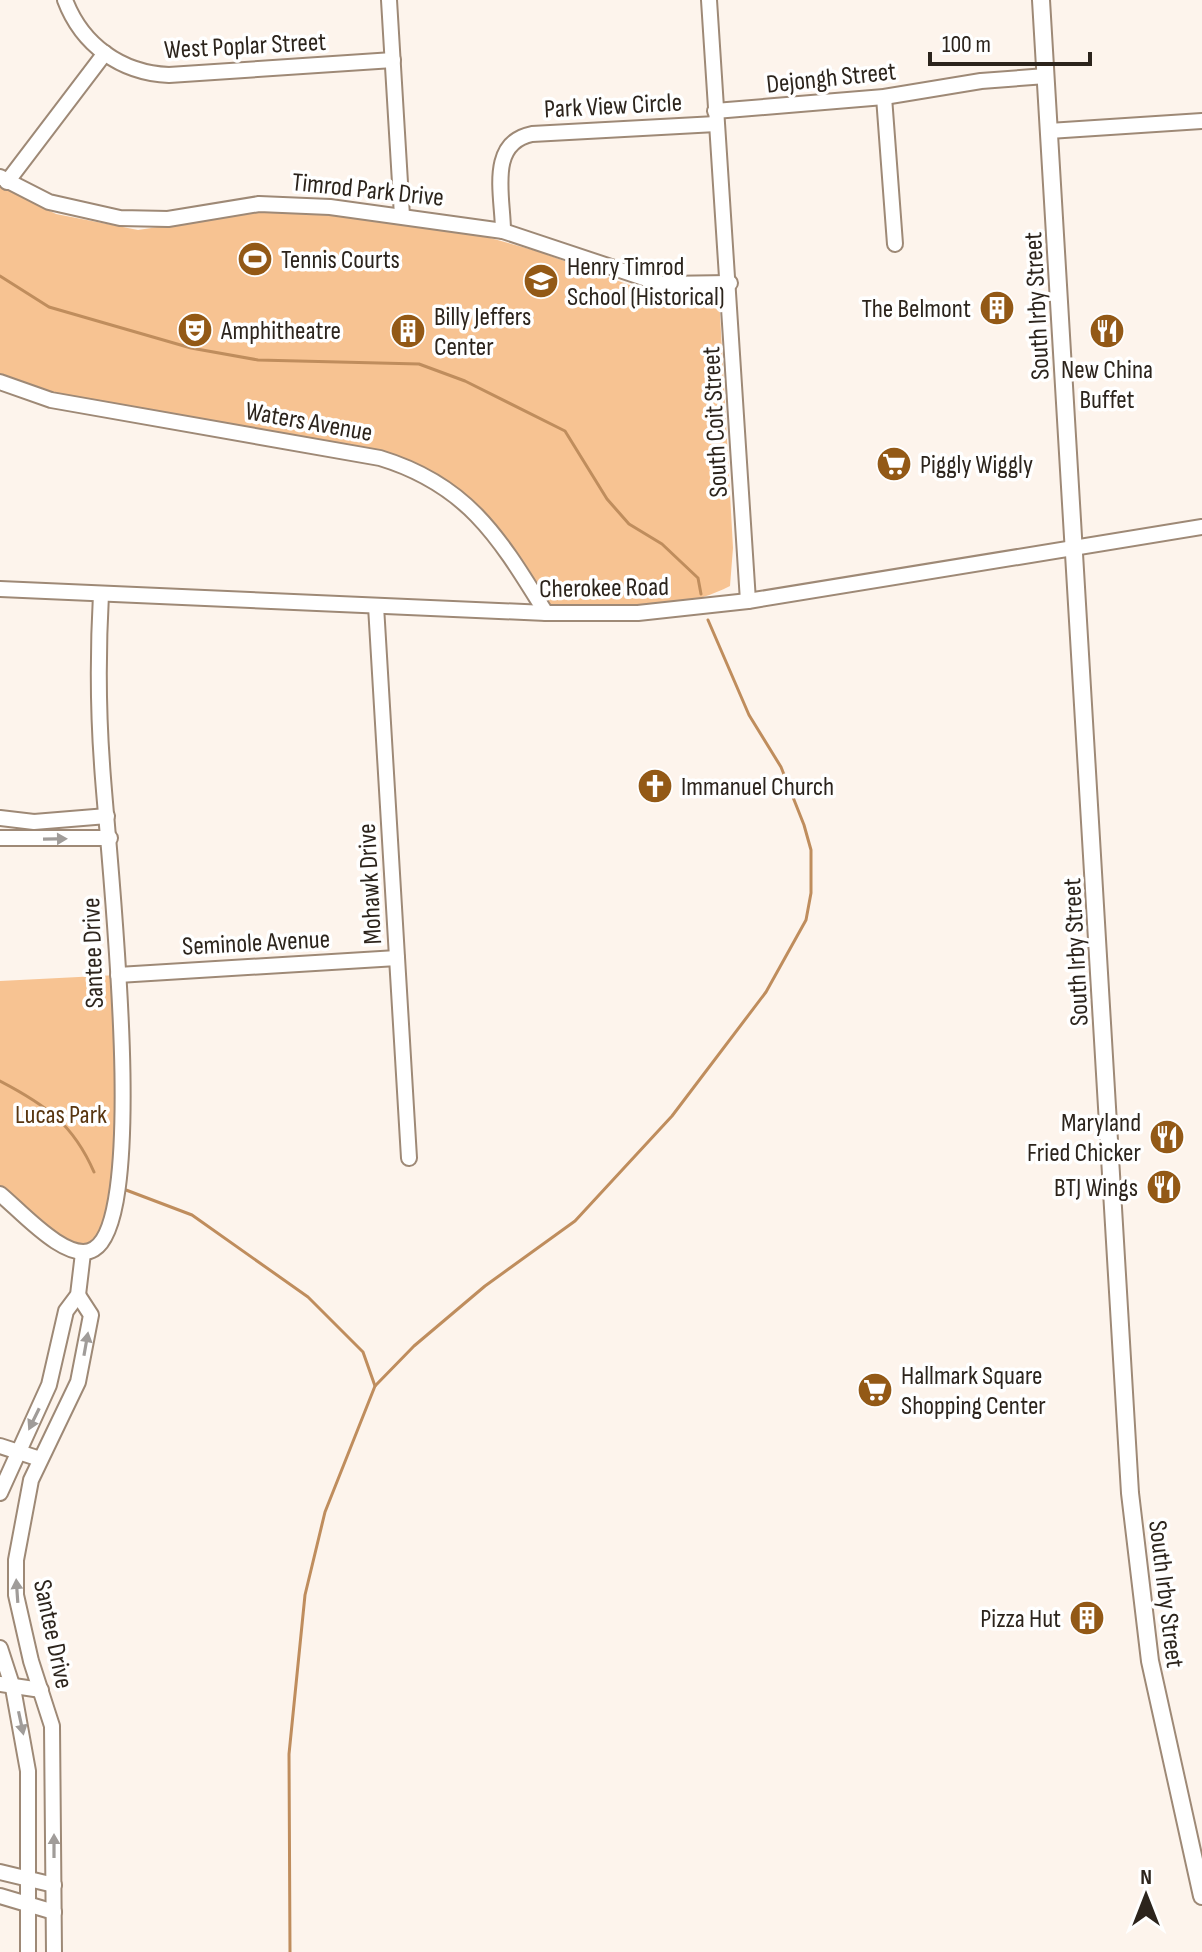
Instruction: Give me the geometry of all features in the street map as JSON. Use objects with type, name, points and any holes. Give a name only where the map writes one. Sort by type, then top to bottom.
[{"type":"main road","name":"South Irby Street","points":[[1041,0],[1130,1493],[1150,1661],[1202,1896]]},
{"type":"street","name":"West Poplar Street","points":[[65,0],[79,29],[105,53],[134,69],[169,75],[393,60]]},
{"type":"street","points":[[389,0],[402,216]]},
{"type":"street","name":"South Coit Street","points":[[709,0],[730,283],[748,601]]},
{"type":"street","points":[[4,180],[105,53]]},
{"type":"street","name":"Dejongh Street","points":[[716,118],[884,97],[981,81],[1046,76]]},
{"type":"street","points":[[884,97],[895,244]]},
{"type":"street","name":"Park View Circle","points":[[503,231],[502,159],[514,141],[532,134],[716,118]]},
{"type":"street","points":[[1049,131],[1202,121]]},
{"type":"street","name":"Timrod Park Drive","points":[[4,180],[49,202],[140,220],[191,217],[259,204],[304,205],[503,231],[662,284],[730,283]]},
{"type":"street","name":"Waters Avenue","points":[[0,382],[51,400],[380,458],[427,476],[484,520],[546,613]]},
{"type":"street","name":"Cherokee Road","points":[[0,589],[546,613],[638,613],[748,601],[1202,527]]},
{"type":"street","name":"Santee Drive","points":[[0,1493],[4,1472],[49,1385],[66,1311],[78,1295],[83,1253],[96,1248],[108,1231],[121,1165],[118,975],[102,763],[101,594]]},
{"type":"street","name":"Mohawk Drive","points":[[376,606],[409,1158]]},
{"type":"street","points":[[0,818],[34,822],[107,816]]},
{"type":"street","points":[[0,838],[110,838]]},
{"type":"street","name":"Seminole Avenue","points":[[118,975],[397,958]]},
{"type":"street","points":[[0,1194],[63,1247],[83,1253]]},
{"type":"street","name":"Santee Drive","points":[[54,1952],[52,1726],[31,1661],[16,1595],[16,1560],[31,1480],[67,1408],[83,1360],[91,1315],[78,1295]]},
{"type":"street","points":[[0,1446],[40,1459]]},
{"type":"street","points":[[4,1472],[31,1480]]},
{"type":"street","points":[[1,1656],[31,1661]]},
{"type":"street","name":"Santee Drive","points":[[1,1656],[28,1771],[28,1952]]},
{"type":"street","points":[[7,1686],[41,1690]]},
{"type":"street","points":[[0,1872],[54,1885]]},
{"type":"street","points":[[0,1896],[54,1912]]},
{"type":"green space","points":[[0,186],[56,214],[138,230],[275,209],[469,232],[540,252],[643,290],[715,293],[719,296],[733,548],[730,586],[686,602],[663,605],[616,608],[545,606],[507,544],[405,463],[67,400],[0,377]]},
{"type":"green space","name":"Lucas Park","points":[[118,975],[123,1135],[108,1231],[72,1252],[0,1194],[0,981]]},
{"type":"waterway","points":[[0,276],[49,307],[191,348],[258,360],[419,364],[465,381],[565,431],[607,499],[629,524],[662,544],[698,578],[701,594]]},
{"type":"waterway","points":[[290,1952],[289,1754],[305,1595],[325,1512],[375,1386],[414,1346],[485,1286],[575,1221],[672,1116],[766,992],[806,920],[811,893],[811,850],[804,825],[781,767],[749,715],[708,620]]},
{"type":"waterway","points":[[0,1081],[44,1108],[67,1128],[94,1172]]},
{"type":"waterway","points":[[126,1190],[192,1215],[308,1297],[363,1352],[375,1386]]},
{"type":"place","name":"Tennis Courts","points":[[255,259]]},
{"type":"place","name":"Henry Timrod School (Historical)","points":[[541,281]]},
{"type":"place","name":"The Belmont","points":[[997,308]]},
{"type":"place","name":"Amphitheatre","points":[[195,330]]},
{"type":"place","name":"Billy Jeffers Center","points":[[408,331]]},
{"type":"place","name":"New China Buffet","points":[[1107,331]]},
{"type":"place","name":"Piggly Wiggly","points":[[894,464]]},
{"type":"place","name":"Immanuel Church","points":[[655,786]]},
{"type":"place","name":"Maryland Fried Chicker","points":[[1167,1137]]},
{"type":"place","name":"BTJ Wings","points":[[1164,1187]]},
{"type":"place","name":"Hallmark Square Shopping Center","points":[[875,1390]]},
{"type":"place","name":"Pizza Hut","points":[[1087,1618]]}]
